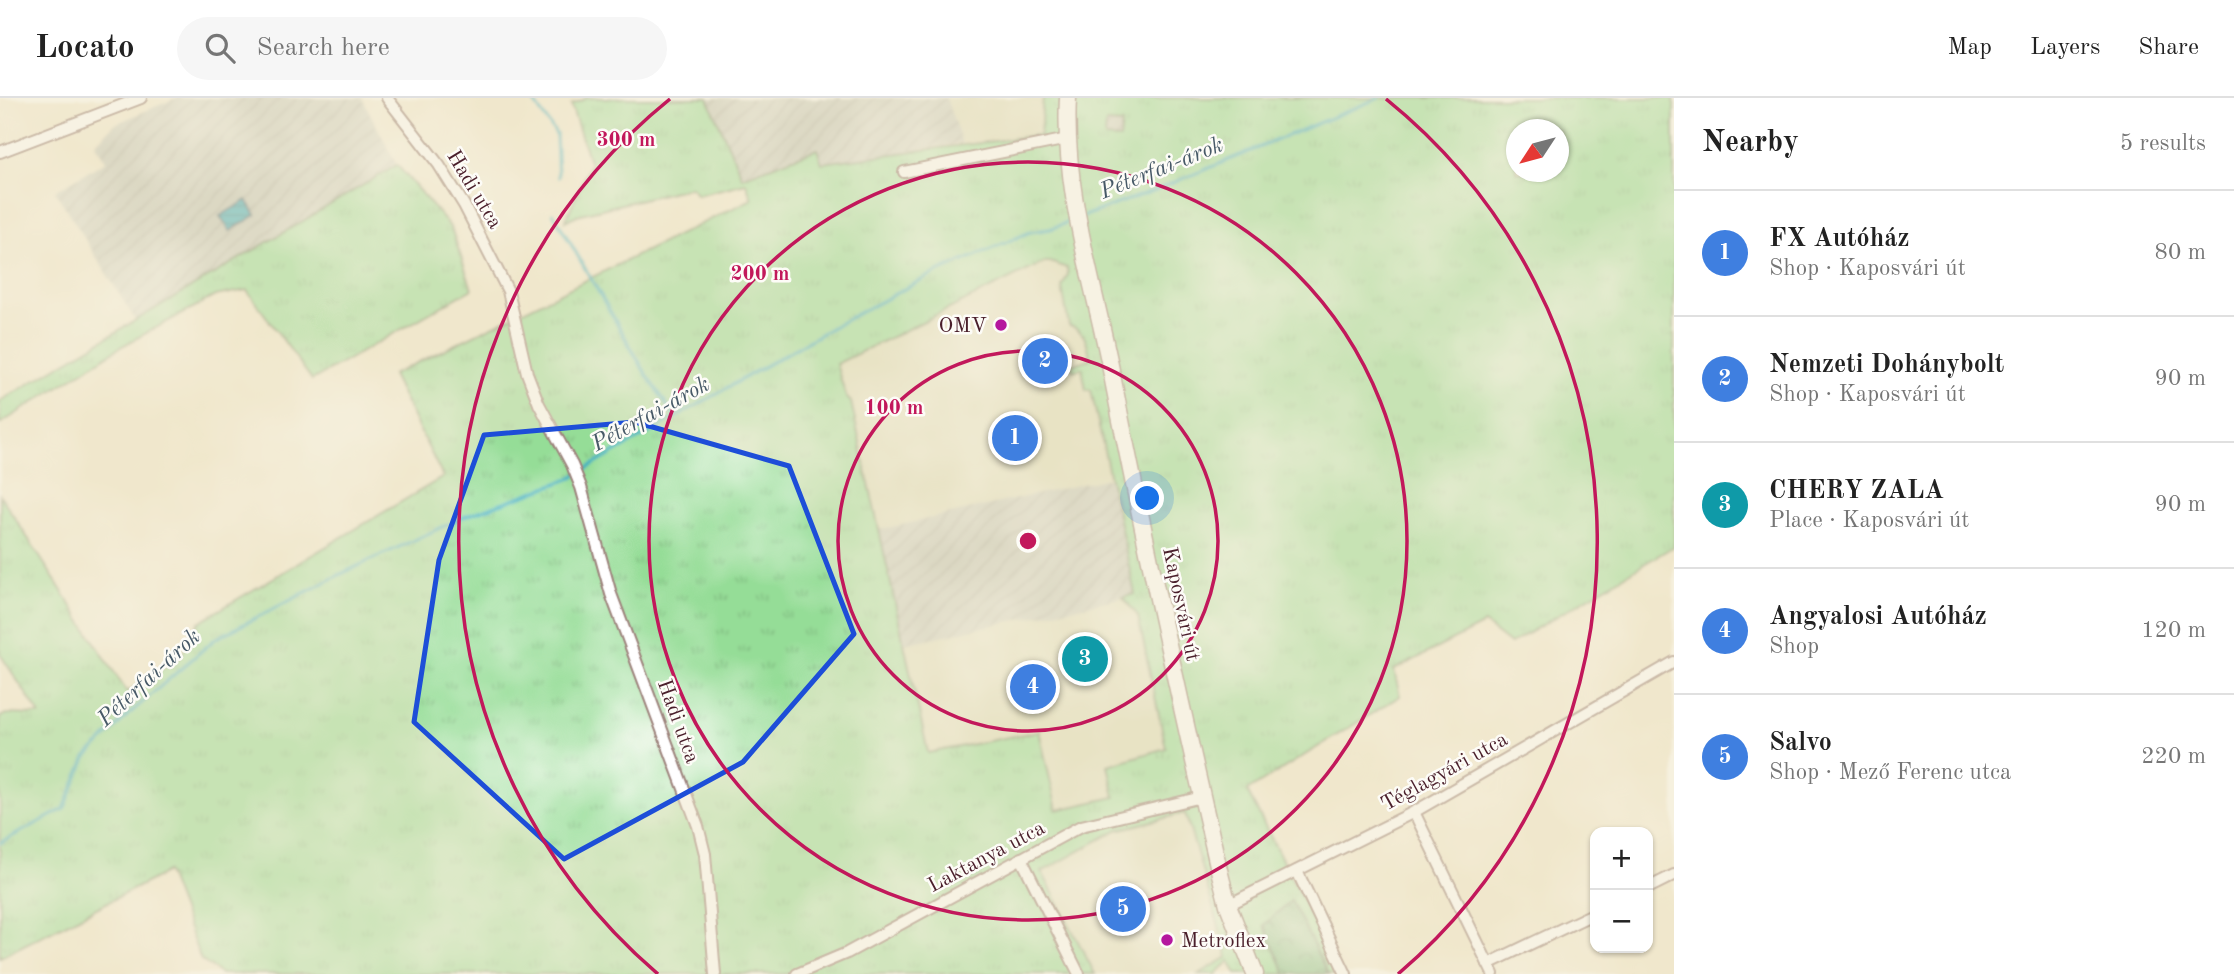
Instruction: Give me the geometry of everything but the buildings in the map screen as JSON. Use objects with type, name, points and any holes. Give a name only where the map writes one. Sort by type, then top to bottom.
[{"type":"main road","name":"Kaposvári út","points":[[1068,98],[1068,139],[1079,222],[1202,797],[1228,905],[1255,974]]},
{"type":"street","points":[[0,152],[141,98]]},
{"type":"street","name":"Hadi utca","points":[[387,98],[439,165],[495,262],[514,310],[527,373],[539,404],[581,487],[611,594],[701,837],[705,854],[715,974]]},
{"type":"street","points":[[904,172],[1068,139]]},
{"type":"street","name":"Téglagyári utca","points":[[1228,905],[1414,812],[1674,662]]},
{"type":"street","name":"Laktanya utca","points":[[797,974],[847,953],[1081,826],[1202,797]]},
{"type":"street","points":[[1414,812],[1491,969],[1590,916]]},
{"type":"street","points":[[1021,858],[1079,974]]},
{"type":"street","points":[[1297,871],[1346,974]]},
{"type":"street","points":[[1653,886],[1674,875]]},
{"type":"highlighted area","points":[[635,422],[789,466],[854,634],[743,762],[564,859],[414,722],[439,560],[484,435]]},
{"type":"shaded area","points":[[176,98],[362,98],[397,165],[136,321],[55,191],[106,161],[95,144],[115,124]]},
{"type":"shaded area","points":[[708,98],[946,98],[962,143],[822,163],[816,149],[742,177]]},
{"type":"shaded area","points":[[946,98],[1043,98],[1040,135],[962,143]]},
{"type":"shaded area","points":[[1106,123],[1122,124],[1120,140],[1104,138]]},
{"type":"shaded area","points":[[1045,262],[1067,268],[1066,281],[1074,327],[1088,343],[1090,359],[1072,365],[1082,368],[1086,390],[1090,389],[1109,478],[879,530],[857,434],[835,364]]},
{"type":"shaded area","points":[[1109,478],[1135,595],[904,644],[879,530]]},
{"type":"shaded area","points":[[1123,597],[1138,616],[1166,748],[1109,765],[1115,797],[1057,811],[1038,731],[928,754],[904,644]]},
{"type":"shaded area","points":[[1186,813],[1228,958],[1199,974],[1095,974],[1042,872],[1117,830]]},
{"type":"green space","points":[[587,98],[708,98],[742,177],[817,149],[822,163],[1040,135],[1043,98],[1674,98],[1674,546],[1510,644],[1484,624],[1394,670],[1400,696],[1247,791],[1341,974],[1328,974],[1291,901],[1264,925],[1286,974],[1237,974],[1230,961],[1216,974],[1199,974],[1228,957],[1185,813],[1117,830],[1042,872],[1095,974],[221,974],[201,960],[167,872],[0,957],[0,717],[6,714],[40,715],[0,654],[0,495],[127,692],[180,657],[199,622],[443,477],[392,375],[752,199],[746,183],[697,195],[691,187],[577,215],[565,221],[590,164],[571,105]],"holes":[[[1106,123],[1122,124],[1120,139],[1105,138]],[[1045,262],[1067,268],[1068,274],[1062,287],[1069,326],[1079,330],[1087,343],[1090,359],[1071,365],[1073,371],[1082,368],[1086,390],[1091,390],[1135,594],[1123,597],[1138,616],[1166,748],[1108,765],[1115,797],[1057,810],[1039,731],[928,753],[851,402],[846,397],[836,364]]]},
{"type":"green space","points":[[397,165],[451,228],[472,289],[312,380],[247,290],[215,296],[122,346],[0,424],[0,401]]},
{"type":"green space","points":[[1291,900],[1328,974],[1286,974],[1264,925]]},
{"type":"water","points":[[247,200],[256,215],[230,231],[220,216]]},
{"type":"waterway","points":[[531,98],[556,134],[558,177]]},
{"type":"waterway","name":"Péterfai-árok","points":[[1084,216],[1158,189],[1379,98]]},
{"type":"waterway","points":[[553,213],[645,372],[675,417]]},
{"type":"waterway","name":"Péterfai-árok","points":[[0,843],[64,809],[86,758],[128,715],[215,639],[343,573],[466,516],[569,479],[836,325],[929,276],[1030,232],[1050,229],[1074,220]]},
{"type":"place","name":"OMV","points":[[1001,325]]},
{"type":"place","name":"Nemzeti Dohánybolt","points":[[1045,361]]},
{"type":"place","name":"FX Autóház","points":[[1015,438]]},
{"type":"place","name":"CHERY ZALA","points":[[1085,659]]},
{"type":"place","name":"Angyalosi Autóház","points":[[1033,687]]},
{"type":"place","name":"Salvo","points":[[1123,909]]},
{"type":"place","name":"Metroflex","points":[[1167,940]]}]
